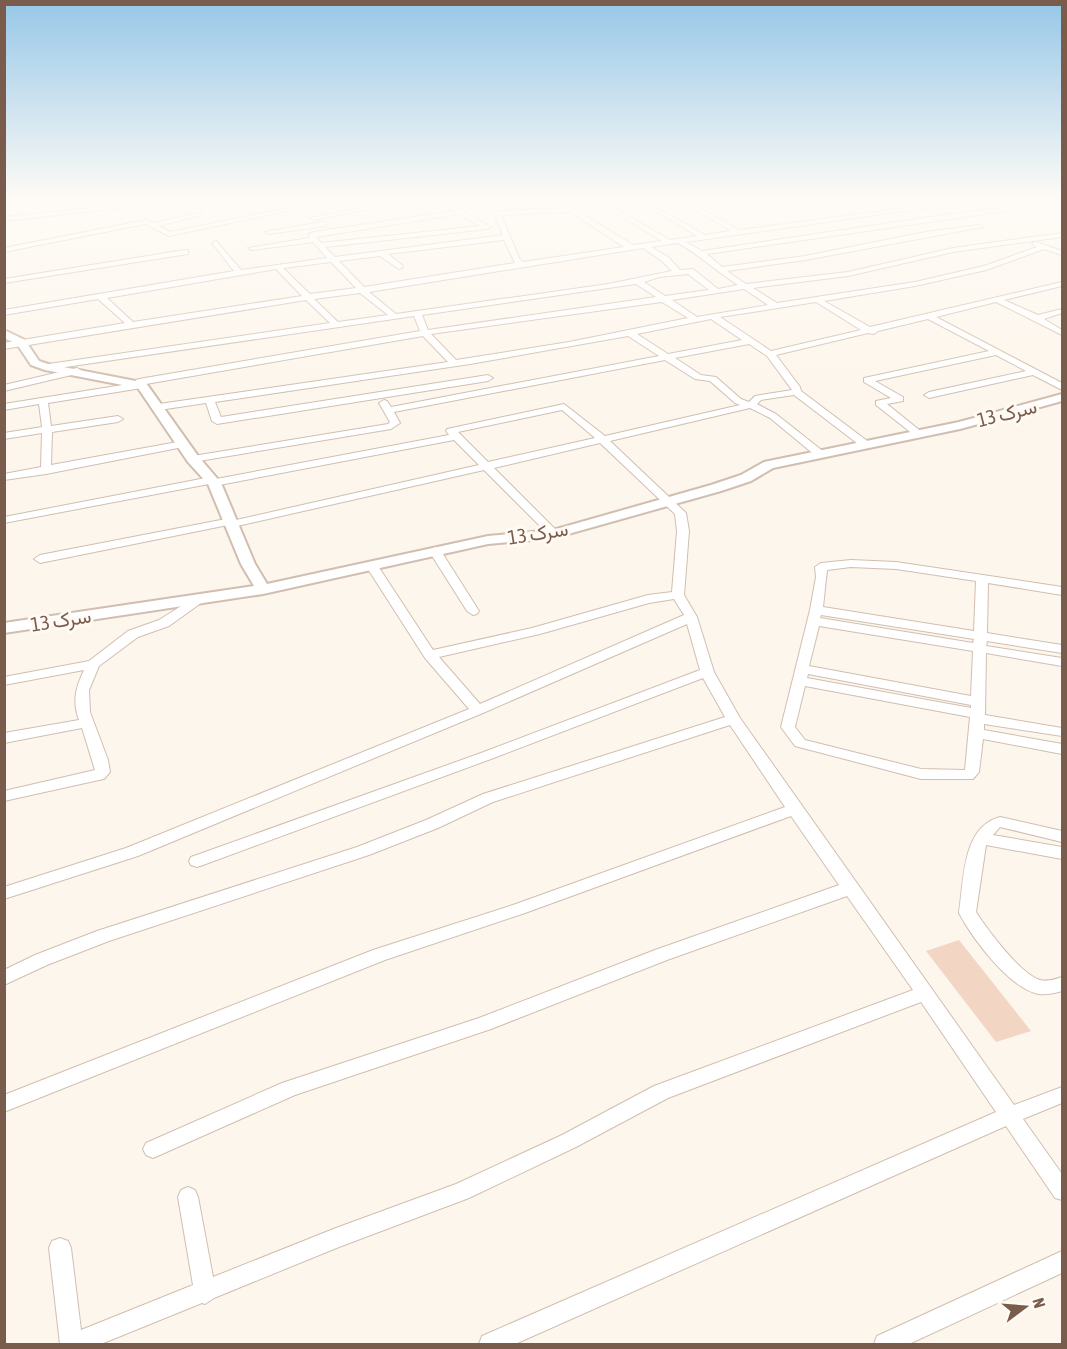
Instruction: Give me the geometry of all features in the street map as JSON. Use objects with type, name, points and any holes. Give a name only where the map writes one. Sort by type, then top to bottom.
[{"type":"street","points":[[4,281],[117,263]]},
{"type":"street","points":[[232,263],[239,272]]},
{"type":"street","points":[[4,313],[301,263]]},
{"type":"street","points":[[335,263],[362,290],[395,317]]},
{"type":"street","points":[[394,263],[399,267]]},
{"type":"street","points":[[4,346],[530,263]]},
{"type":"street","points":[[669,263],[678,272]]},
{"type":"street","points":[[712,263],[775,306]]},
{"type":"street","points":[[720,270],[770,263]]},
{"type":"street","points":[[4,407],[278,356],[747,286],[848,274],[896,263]]},
{"type":"street","points":[[159,407],[470,361],[712,316],[819,301],[971,273],[999,263]]},
{"type":"street","points":[[277,266],[337,326]]},
{"type":"street","points":[[45,367],[637,281],[678,272],[690,271],[716,292]]},
{"type":"street","points":[[637,281],[696,320]]},
{"type":"street","points":[[770,354],[994,299],[1060,287]]},
{"type":"street","points":[[101,297],[132,325]]},
{"type":"street","points":[[994,299],[1062,333]]},
{"type":"street","points":[[819,301],[870,331],[879,330],[890,336]]},
{"type":"street","points":[[1036,318],[1062,311]]},
{"type":"street","points":[[417,313],[425,333],[454,363]]},
{"type":"street","points":[[712,316],[770,354],[796,392],[866,445]]},
{"type":"street","points":[[929,316],[1050,378],[1062,387]]},
{"type":"street","points":[[4,333],[21,342],[36,363],[45,367],[141,383],[193,459],[212,481],[232,522],[248,564],[263,589]]},
{"type":"street","points":[[630,333],[698,377],[713,379],[738,401],[773,416],[820,454]]},
{"type":"street","points":[[388,410],[671,358],[750,341]]},
{"type":"street","points":[[918,434],[879,404],[900,399],[867,380],[999,352]]},
{"type":"street","points":[[470,361],[500,390]]},
{"type":"street","points":[[4,388],[77,371]]},
{"type":"street","points":[[930,394],[1035,372]]},
{"type":"street","points":[[1050,378],[1062,376]]},
{"type":"street","points":[[209,399],[217,421],[488,378]]},
{"type":"street","points":[[40,559],[232,522],[486,466],[750,405],[758,398],[796,392]]},
{"type":"street","points":[[193,459],[392,426],[395,423],[380,396]]},
{"type":"street","name":"سرک 13","points":[[4,628],[263,589],[488,540],[554,534],[746,478],[769,465],[918,434],[1062,398]]},
{"type":"street","points":[[43,400],[47,430],[46,471]]},
{"type":"street","points":[[554,534],[452,431],[564,407],[602,439],[680,513],[683,531],[678,595],[692,617],[707,672],[733,719],[1062,1191]]},
{"type":"street","points":[[4,436],[118,419]]},
{"type":"street","points":[[4,520],[457,436]]},
{"type":"street","points":[[4,477],[183,444]]},
{"type":"street","points":[[435,551],[473,611]]},
{"type":"street","points":[[982,579],[978,717],[972,772],[968,775],[921,774],[820,750],[800,743],[788,727],[815,616],[822,577],[821,567],[844,562],[876,563],[1062,591]]},
{"type":"street","points":[[372,566],[430,655],[478,710]]},
{"type":"street","points":[[430,655],[535,631],[648,599],[678,595]]},
{"type":"street","points":[[4,681],[93,664],[133,634],[164,623],[197,600]]},
{"type":"street","points":[[815,616],[980,642],[1062,649]]},
{"type":"street","points":[[4,893],[132,852],[478,710],[692,617]]},
{"type":"street","points":[[980,642],[1062,662]]},
{"type":"street","points":[[4,796],[99,775],[103,771],[83,712],[82,690],[93,664]]},
{"type":"street","points":[[196,861],[486,756],[707,672]]},
{"type":"street","points":[[802,675],[978,717],[1062,732]]},
{"type":"street","points":[[978,717],[1062,749]]},
{"type":"street","points":[[4,978],[41,960],[103,936],[363,851],[432,824],[488,798],[733,719]]},
{"type":"street","points":[[4,738],[86,723]]},
{"type":"street","points":[[4,1104],[379,955],[519,909],[794,808]]},
{"type":"street","points":[[1062,836],[997,822],[977,846],[967,913],[979,931],[1019,975],[1038,987],[1062,984]]},
{"type":"street","points":[[981,839],[1062,853]]},
{"type":"street","points":[[153,1149],[289,1089],[484,1024],[661,955],[850,888]]},
{"type":"street","points":[[60,1248],[73,1344],[205,1293],[336,1238],[462,1191],[569,1141],[661,1092],[925,993]]},
{"type":"street","points":[[490,1344],[1010,1115],[1062,1095]]},
{"type":"street","points":[[188,1197],[205,1293]]},
{"type":"street","points":[[885,1344],[1062,1262]]},
{"type":"building","points":[[959,940],[1031,1031],[996,1042],[926,951]]}]
